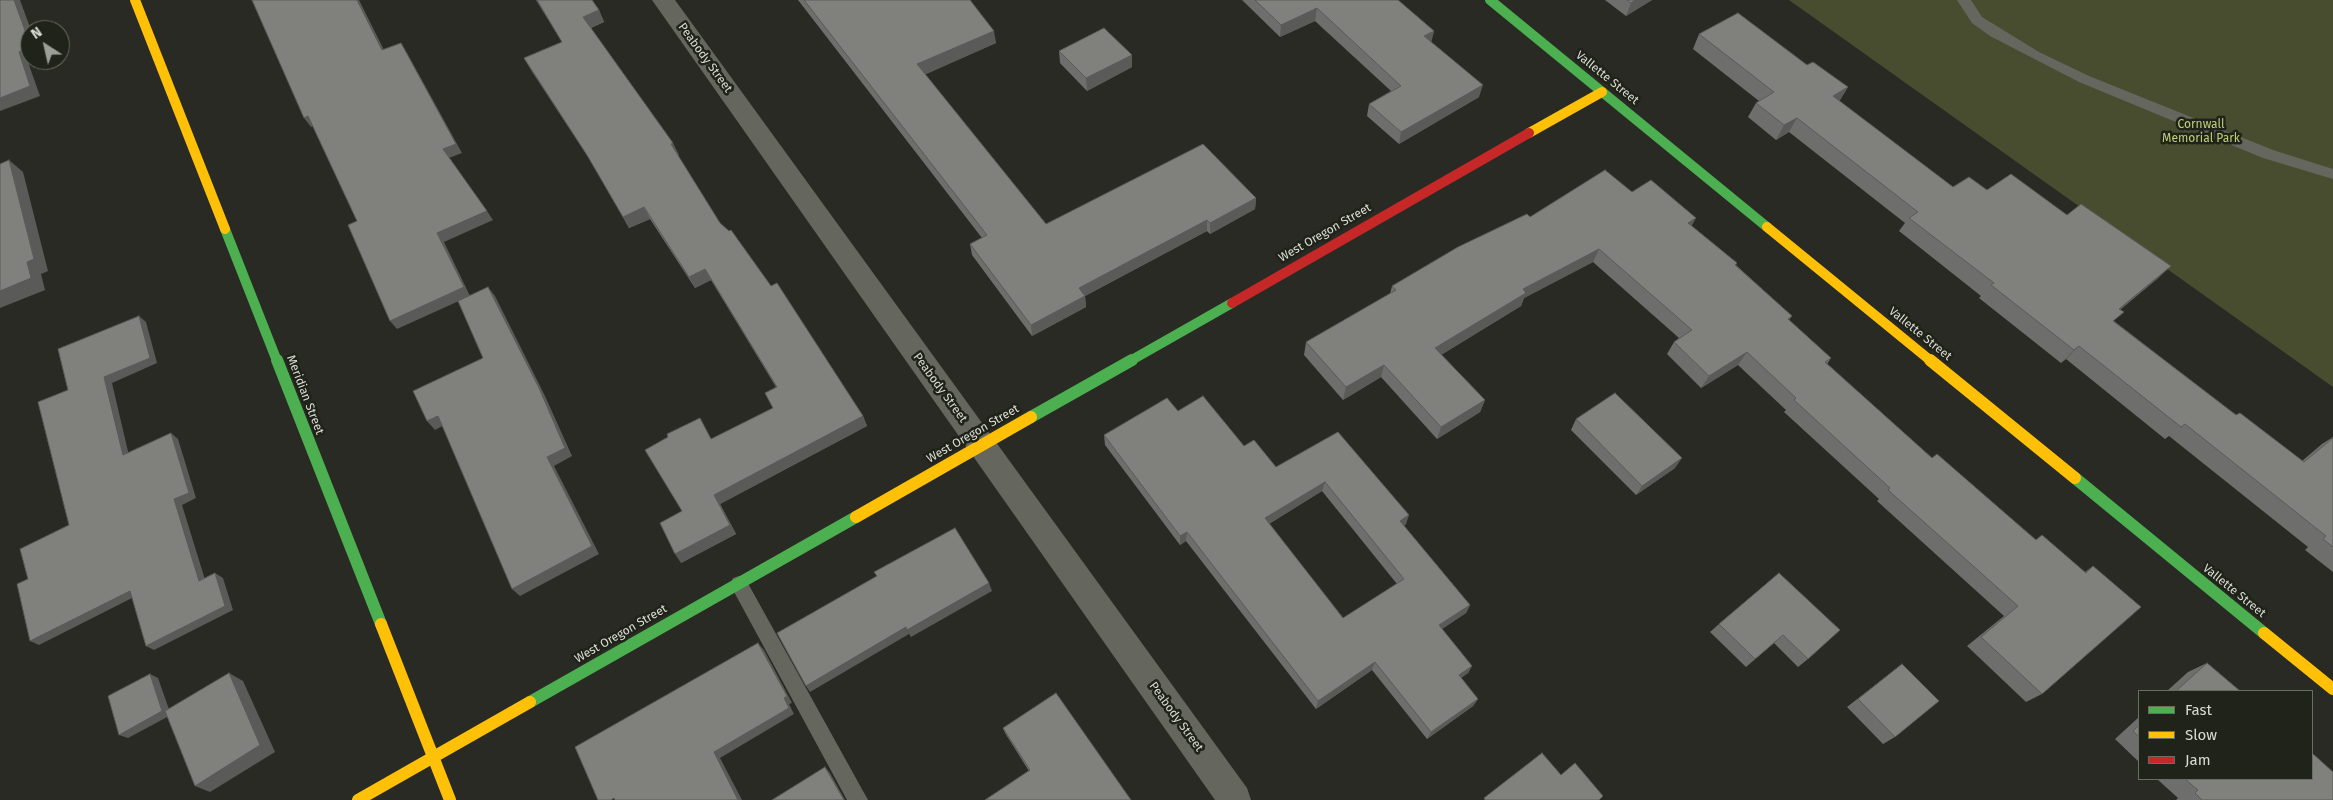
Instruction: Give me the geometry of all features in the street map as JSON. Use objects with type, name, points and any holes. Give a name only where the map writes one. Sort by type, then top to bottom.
[{"type":"street","name":"Meridian Street","points":[[135,0],[450,800]]},
{"type":"street","name":"Peabody Street","points":[[663,0],[1235,800]]},
{"type":"street","name":"Vallette Street","points":[[1490,0],[2333,689]]},
{"type":"street","name":"West Oregon Street","points":[[358,800],[1602,92]]},
{"type":"lane","points":[[1964,0],[1978,20],[2050,63],[2268,154],[2333,174]]},
{"type":"lane","points":[[739,584],[858,800]]},
{"type":"green space","name":"Cornwall Memorial Park","points":[[1789,0],[2333,0],[2333,387]]},
{"type":"building","points":[[0,0],[14,0],[21,20],[20,70],[25,70],[30,86],[0,98]]},
{"type":"building","points":[[252,0],[357,0],[382,50],[401,43],[456,144],[443,149],[487,211],[437,233],[464,287],[390,321],[348,225],[357,221],[308,116],[304,118]]},
{"type":"building","points":[[537,0],[592,0],[599,10],[583,17],[673,143],[671,144],[720,223],[729,231],[731,230],[771,286],[777,283],[863,416],[714,495],[730,525],[675,554],[660,523],[682,511],[645,450],[668,437],[667,434],[700,418],[711,439],[773,408],[765,393],[777,387],[705,269],[689,277],[644,207],[623,217],[587,155],[524,58],[562,42]]},
{"type":"building","points":[[804,0],[970,0],[994,31],[917,64],[1046,224],[1203,144],[1256,198],[1210,223],[1207,220],[1079,288],[1085,296],[1031,325],[970,244],[987,235]]},
{"type":"building","points":[[1255,0],[1398,0],[1434,31],[1424,36],[1483,85],[1401,132],[1369,104],[1401,86],[1317,8],[1281,25]]},
{"type":"building","points":[[1738,13],[1807,65],[1813,62],[1848,87],[1833,96],[1953,187],[1969,177],[1987,190],[2011,174],[2067,215],[2081,204],[2171,266],[2119,309],[2124,312],[2113,321],[2236,415],[2240,413],[2304,462],[2333,438],[2333,547],[2323,539],[2326,536],[2185,424],[2181,427],[2079,346],[2074,350],[1991,285],[1994,283],[1909,218],[1918,212],[1797,118],[1784,125],[1756,103],[1774,92],[1699,34]]},
{"type":"building","points":[[1104,28],[1132,55],[1086,78],[1059,51]]},
{"type":"building","points":[[9,160],[34,259],[27,262],[31,278],[0,291],[0,164]]},
{"type":"building","points":[[1605,170],[1632,192],[1651,180],[1696,218],[1688,223],[1737,263],[1735,265],[1792,316],[1788,319],[1831,358],[1825,362],[1932,458],[1937,454],[2036,540],[2042,535],[2086,573],[2093,566],[2141,607],[2042,694],[1981,637],[2018,606],[1888,490],[1890,488],[1794,400],[1796,398],[1747,352],[1709,376],[1674,342],[1692,330],[1599,249],[1523,289],[1526,293],[1435,348],[1485,400],[1441,427],[1384,365],[1346,387],[1306,342],[1396,290],[1392,286],[1458,247],[1527,214],[1530,217]]},
{"type":"building","points":[[488,287],[539,388],[565,448],[547,457],[592,546],[512,589],[438,416],[427,421],[413,391],[483,358],[458,301]]},
{"type":"building","points":[[139,316],[150,358],[104,377],[123,455],[171,433],[189,493],[174,499],[199,581],[215,573],[225,606],[146,646],[130,591],[30,641],[17,584],[28,579],[20,549],[69,525],[38,402],[68,390],[58,349]]},
{"type":"building","points":[[1615,393],[1682,458],[1642,486],[1576,419]]},
{"type":"building","points":[[1203,396],[1244,446],[1254,440],[1276,467],[1338,432],[1409,515],[1400,521],[1470,605],[1439,625],[1472,666],[1459,675],[1478,699],[1431,732],[1375,662],[1318,701],[1187,532],[1180,536],[1104,435],[1167,398],[1178,411]],"holes":[[[1325,482],[1404,579],[1343,618],[1265,518]]]},
{"type":"building","points":[[955,528],[989,583],[907,630],[906,627],[806,686],[777,633],[877,576],[874,572]]},
{"type":"building","points":[[1779,573],[1840,630],[1808,659],[1783,635],[1755,659],[1719,624]]},
{"type":"building","points":[[758,643],[787,696],[784,698],[789,708],[714,752],[738,800],[615,800],[614,798],[611,800],[598,800],[575,747]]},
{"type":"building","points":[[2207,663],[2239,690],[2177,690]]},
{"type":"building","points":[[1902,664],[1939,701],[1895,737],[1858,699]]},
{"type":"building","points":[[229,673],[260,745],[195,786],[165,711]]},
{"type":"building","points":[[150,674],[162,711],[119,735],[108,696]]},
{"type":"building","points":[[1056,693],[1131,800],[985,800],[1030,770],[1003,728]]},
{"type":"building","points":[[2138,726],[2138,736],[2133,731]]},
{"type":"building","points":[[1542,753],[1561,775],[1575,763],[1603,796],[1599,800],[1485,800],[1484,798]]},
{"type":"building","points":[[2313,754],[2333,772],[2333,800],[2202,800],[2195,793],[2198,790],[2186,780],[2313,780]]},
{"type":"building","points":[[825,767],[844,800],[772,800]]},
{"type":"traffic: fast","points":[[1490,0],[1767,227]]},
{"type":"traffic: fast","points":[[225,229],[381,624]]},
{"type":"traffic: fast","points":[[1031,417],[1232,303]]},
{"type":"traffic: fast","points":[[2075,478],[2264,633]]},
{"type":"traffic: fast","points":[[530,702],[856,517]]},
{"type":"traffic: slow","points":[[135,0],[225,229]]},
{"type":"traffic: slow","points":[[1529,133],[1602,92]]},
{"type":"traffic: slow","points":[[1767,227],[2075,478]]},
{"type":"traffic: slow","points":[[856,517],[1031,417]]},
{"type":"traffic: slow","points":[[381,624],[450,800]]},
{"type":"traffic: slow","points":[[2264,633],[2333,689]]},
{"type":"traffic: slow","points":[[358,800],[530,702]]},
{"type":"traffic: jam","points":[[1232,303],[1529,133]]}]
